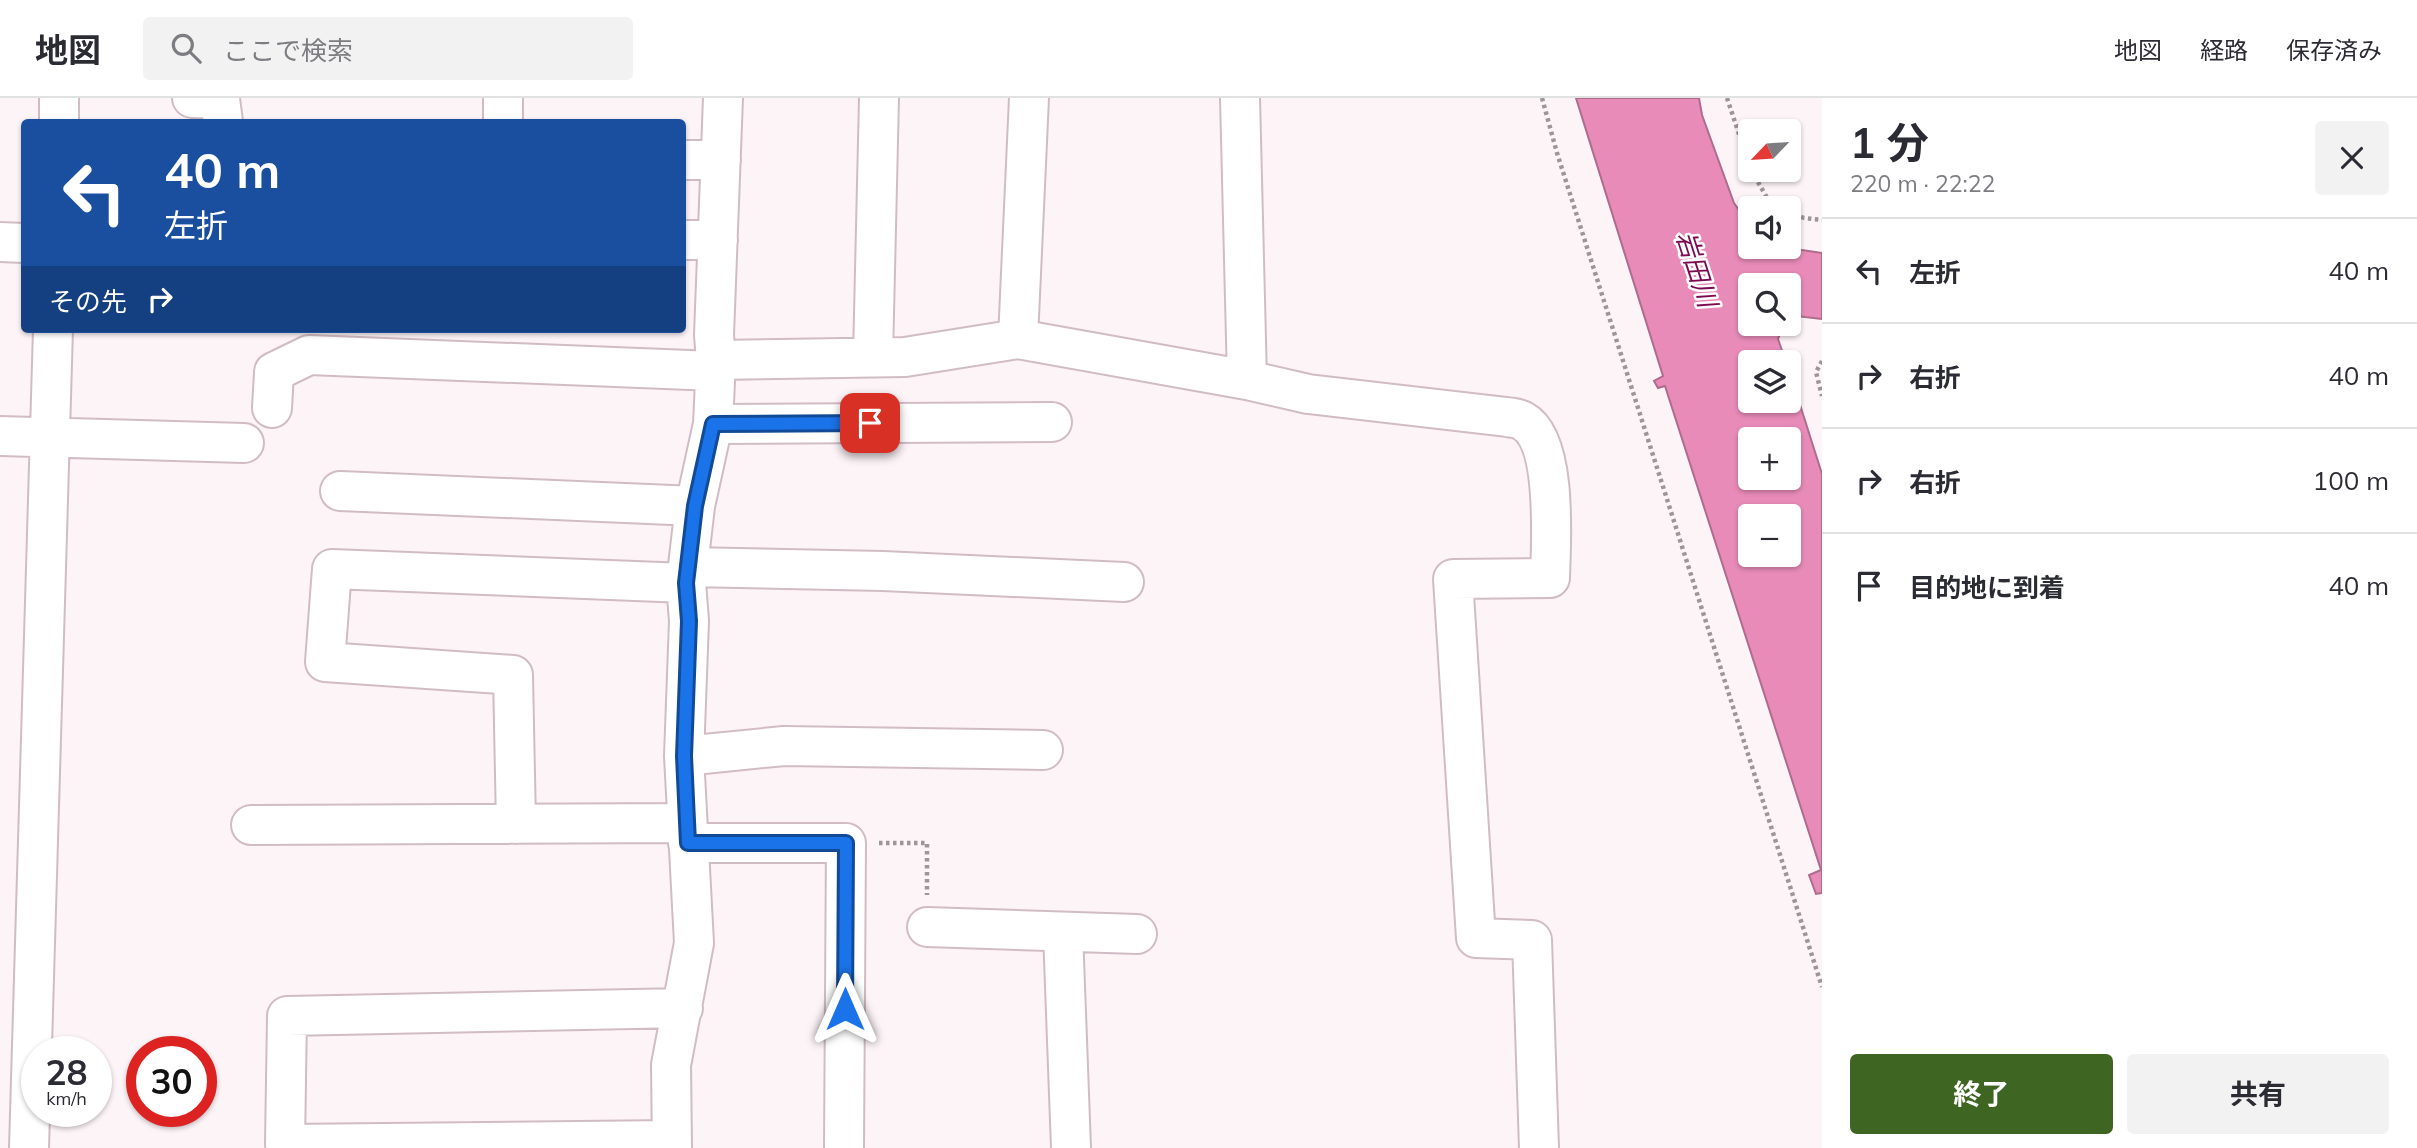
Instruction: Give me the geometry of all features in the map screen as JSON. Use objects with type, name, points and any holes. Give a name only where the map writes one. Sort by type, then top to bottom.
[{"type":"street","points":[[59,98],[59,119]]},
{"type":"street","points":[[192,98],[220,99],[223,119]]},
{"type":"street","points":[[503,98],[503,119]]},
{"type":"street","points":[[683,1008],[287,1016],[285,1144],[672,1144],[671,1065],[683,1008],[694,943],[684,756],[689,621],[687,575],[695,506],[713,424],[715,365],[714,335],[700,240],[722,159],[723,98]]},
{"type":"street","points":[[873,357],[879,98]]},
{"type":"street","points":[[1018,339],[1029,98]]},
{"type":"street","points":[[1240,98],[1248,380]]},
{"type":"street","points":[[686,160],[722,159]]},
{"type":"street","points":[[0,242],[21,243]]},
{"type":"street","points":[[29,1148],[16,1001],[50,438],[53,333]]},
{"type":"street","points":[[272,408],[274,372],[309,355],[715,365],[905,357],[1018,339],[1248,380],[1308,394],[1522,420],[1532,429],[1546,460],[1552,503],[1550,578],[1453,579],[1476,938],[1532,940],[1539,1148]]},
{"type":"street","points":[[713,424],[1052,422]]},
{"type":"street","points":[[0,436],[244,443]]},
{"type":"street","points":[[340,491],[695,506]]},
{"type":"street","points":[[516,824],[513,675],[325,662],[332,569],[687,575],[883,571],[1124,582]]},
{"type":"street","points":[[684,756],[784,746],[1043,750]]},
{"type":"street","points":[[251,825],[516,824],[846,843],[844,1148]]},
{"type":"street","points":[[927,927],[1137,934]]},
{"type":"street","points":[[1063,932],[1071,1148]]},
{"type":"path","points":[[1542,98],[1557,153],[1822,987]]},
{"type":"path","points":[[1727,98],[1738,130]]},
{"type":"path","points":[[1801,217],[1822,220]]},
{"type":"path","points":[[1822,361],[1816,372],[1822,396]]},
{"type":"path","points":[[846,843],[927,843],[927,927]]},
{"type":"water","name":"岩田川","points":[[1576,98],[1699,98],[1702,115],[1738,209],[1738,259],[1801,259],[1801,250],[1822,253],[1822,319],[1801,317],[1801,273],[1738,273],[1738,336],[1779,336],[1782,350],[1738,350],[1738,413],[1801,413],[1801,408],[1822,474],[1822,893],[1816,894],[1809,875],[1821,870],[1665,386],[1658,388],[1654,381],[1663,376]]},
{"type":"route","points":[[845,1009],[846,843],[688,843],[684,756],[689,621],[686,583],[695,506],[713,424],[870,423]]}]
